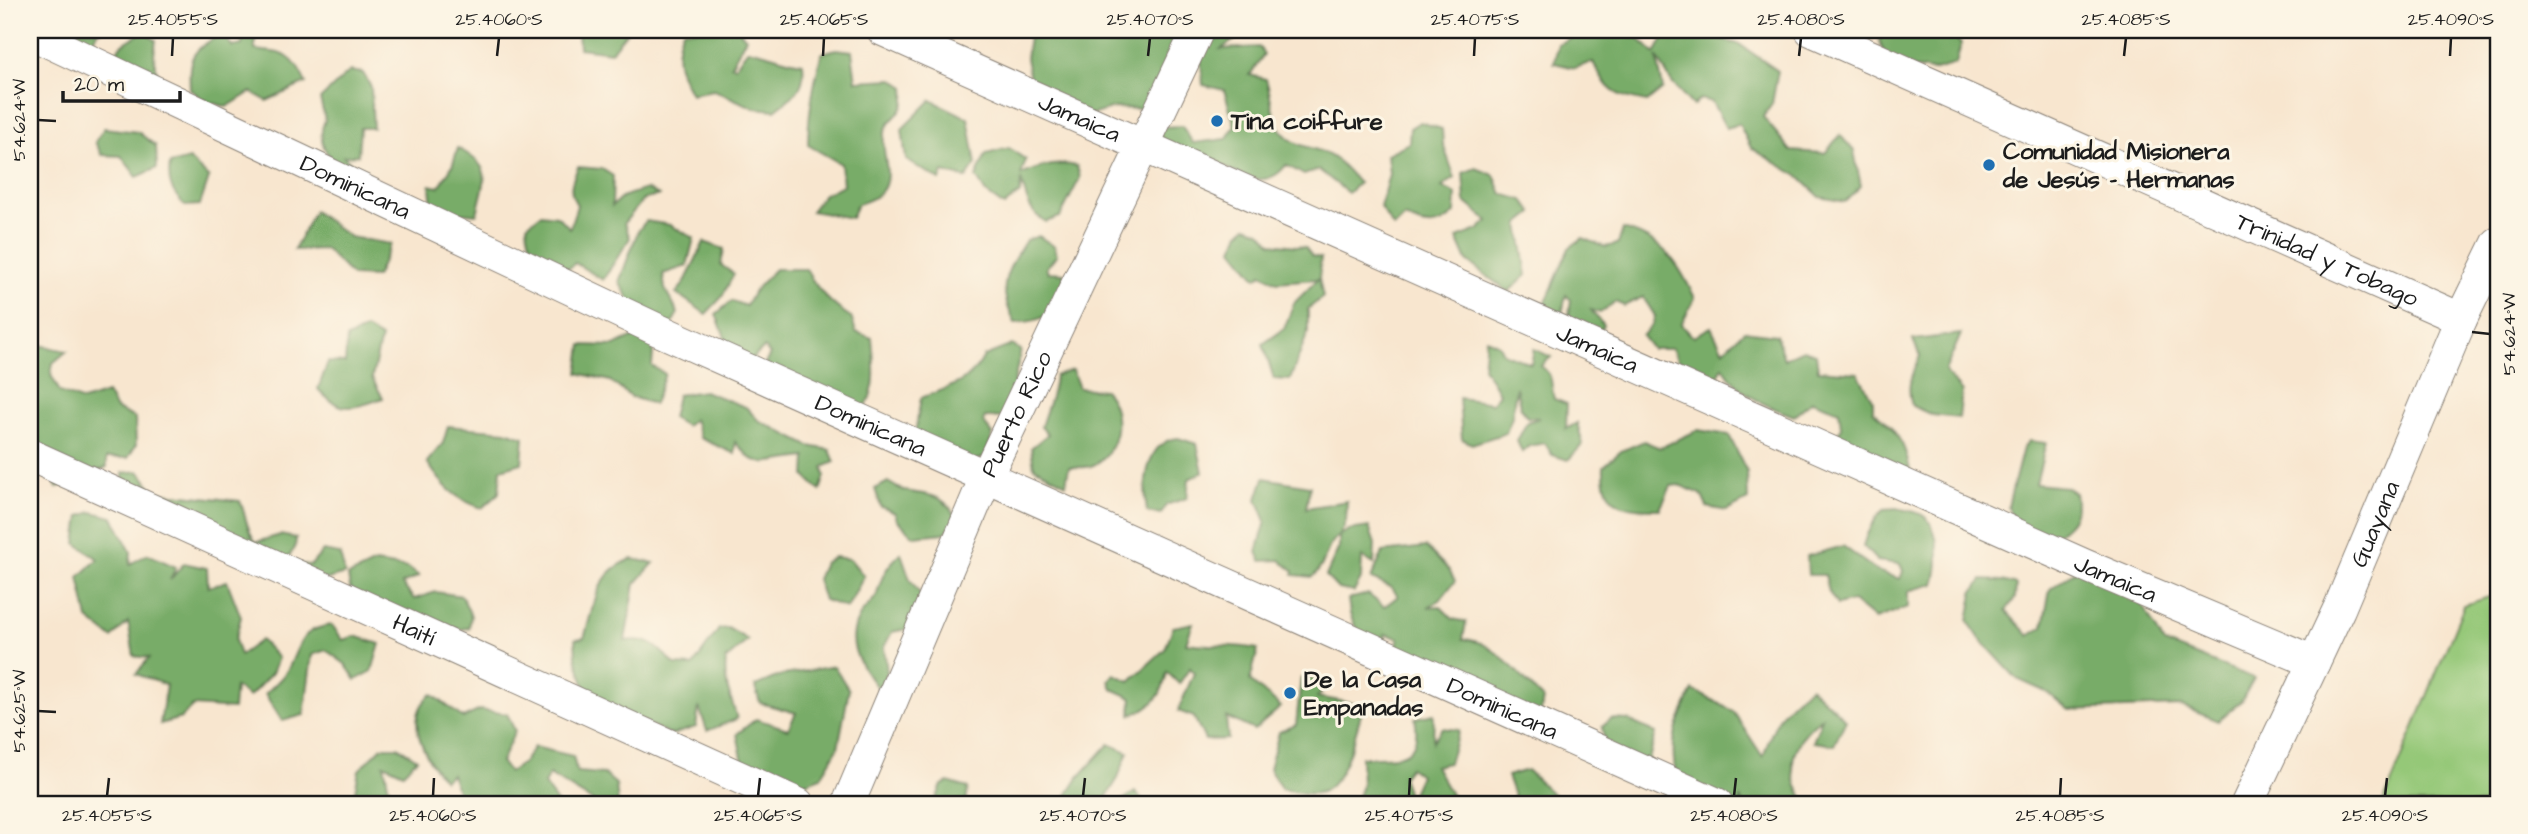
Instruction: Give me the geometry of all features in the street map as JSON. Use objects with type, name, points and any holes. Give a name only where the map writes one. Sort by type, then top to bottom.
[{"type":"street","name":"Jamaica","points":[[883,30],[2118,580],[2314,662]]},
{"type":"street","name":"Puerto Rico","points":[[848,804],[986,477],[1198,30]]},
{"type":"street","name":"Trinidad y Tobago","points":[[1811,30],[2461,319]]},
{"type":"street","name":"Dominicana","points":[[30,33],[654,328],[1717,804]]},
{"type":"street","name":"Guayana","points":[[2247,804],[2314,662],[2461,319],[2498,243]]},
{"type":"street","name":"Haití","points":[[30,455],[798,804]]},
{"type":"green space","points":[[66,30],[103,30],[98,31],[91,44],[91,60],[51,34]]},
{"type":"green space","points":[[244,30],[255,37],[255,50],[274,52],[287,57],[297,66],[306,83],[267,101],[251,92],[227,107],[203,100],[190,89],[191,61],[198,50],[221,34],[233,47],[242,45]]},
{"type":"green space","points":[[578,30],[628,30],[611,52],[579,48]]},
{"type":"green space","points":[[683,30],[739,30],[746,38],[731,65],[735,66],[748,49],[803,63],[801,86],[775,110],[754,108],[714,90],[691,94],[683,78],[677,55]]},
{"type":"green space","points":[[1030,30],[1079,30],[1084,37],[1091,30],[1189,30],[1145,109],[1113,108],[1082,118],[1033,97],[1026,58]]},
{"type":"green space","points":[[1198,30],[1240,30],[1236,39],[1221,49],[1259,47],[1264,54],[1250,75],[1266,79],[1275,119],[1282,132],[1296,143],[1335,159],[1359,183],[1348,193],[1319,170],[1304,175],[1286,165],[1277,174],[1257,179],[1234,172],[1205,153],[1182,163],[1164,155],[1158,127],[1182,126],[1193,143],[1226,139],[1235,126],[1224,90],[1203,85]]},
{"type":"green space","points":[[1587,30],[1638,38],[1655,54],[1667,30],[1706,30],[1713,38],[1739,44],[1778,71],[1772,104],[1763,117],[1791,151],[1825,153],[1840,135],[1854,151],[1861,186],[1845,202],[1820,197],[1798,176],[1751,148],[1739,124],[1726,128],[1712,102],[1700,99],[1693,106],[1672,83],[1657,57],[1663,89],[1647,102],[1613,91],[1593,62],[1575,68],[1554,63],[1558,44]]},
{"type":"green space","points":[[1884,30],[1947,30],[1961,44],[1956,64],[1932,71],[1889,65],[1879,41]]},
{"type":"green space","points":[[142,32],[156,40],[154,55],[157,74],[145,93],[110,64],[120,46]]},
{"type":"green space","points":[[836,49],[852,51],[856,81],[893,79],[905,87],[902,109],[886,129],[884,139],[886,182],[882,191],[873,198],[857,204],[851,218],[811,211],[824,194],[843,185],[841,164],[808,145],[812,99],[822,53]]},
{"type":"green space","points":[[350,71],[363,73],[371,87],[373,128],[360,128],[358,155],[344,156],[352,164],[349,171],[341,172],[324,148],[321,135],[325,120],[320,99]]},
{"type":"green space","points":[[931,100],[968,118],[976,164],[966,178],[943,172],[940,180],[906,160],[902,129]]},
{"type":"green space","points":[[1420,122],[1442,129],[1443,144],[1455,178],[1442,187],[1456,194],[1455,213],[1443,222],[1432,225],[1405,217],[1394,228],[1380,207],[1389,174],[1387,154],[1409,143],[1410,128]]},
{"type":"green space","points":[[104,128],[138,132],[156,146],[157,168],[137,177],[121,156],[102,155],[95,142]]},
{"type":"green space","points":[[458,148],[478,162],[482,168],[484,182],[477,214],[454,212],[448,225],[432,210],[430,185],[439,187],[452,166]]},
{"type":"green space","points":[[1009,148],[1026,160],[1021,175],[1048,165],[1077,166],[1080,178],[1060,217],[1046,222],[1035,214],[1021,179],[1020,193],[1004,206],[986,193],[976,177],[986,154]]},
{"type":"green space","points":[[189,159],[209,178],[200,205],[185,206],[170,182],[170,164]]},
{"type":"green space","points":[[578,167],[602,169],[613,176],[612,206],[624,196],[646,189],[659,195],[643,200],[624,223],[630,238],[603,280],[575,263],[556,280],[540,262],[530,241],[527,225],[541,214],[557,216],[570,228],[577,205],[572,195],[572,186]]},
{"type":"green space","points":[[1476,168],[1494,175],[1502,194],[1523,200],[1533,213],[1519,224],[1527,275],[1508,292],[1467,261],[1457,238],[1478,230],[1488,221],[1465,202],[1463,173]]},
{"type":"green space","points":[[314,211],[350,237],[391,244],[376,277],[352,276],[325,249],[294,250]]},
{"type":"green space","points":[[646,221],[670,225],[694,238],[687,266],[663,274],[665,289],[678,313],[661,342],[654,341],[652,366],[665,374],[654,404],[631,397],[610,381],[578,373],[582,345],[614,346],[641,334],[628,297],[619,282],[638,231]]},
{"type":"green space","points":[[1247,226],[1261,231],[1271,243],[1305,247],[1312,256],[1321,258],[1319,278],[1323,297],[1308,309],[1308,332],[1290,380],[1274,379],[1263,344],[1284,329],[1294,303],[1318,279],[1277,282],[1262,274],[1256,278],[1233,249],[1240,232]]},
{"type":"green space","points":[[1623,229],[1659,246],[1682,273],[1695,298],[1681,324],[1693,337],[1711,327],[1723,351],[1744,331],[1776,335],[1784,359],[1803,350],[1816,354],[1818,370],[1858,373],[1873,401],[1873,411],[1898,436],[1909,464],[1913,488],[1830,451],[1841,427],[1839,411],[1812,401],[1794,416],[1783,412],[1745,392],[1723,367],[1715,381],[1688,380],[1672,349],[1652,349],[1642,336],[1652,325],[1655,316],[1643,297],[1624,306],[1615,302],[1600,313],[1591,310],[1603,325],[1600,333],[1568,320],[1571,300],[1566,295],[1562,314],[1553,318],[1543,309],[1569,248],[1583,238],[1605,247],[1618,244]]},
{"type":"green space","points":[[1039,236],[1055,247],[1057,255],[1046,268],[1048,272],[1064,273],[1062,296],[1058,305],[1046,316],[1038,320],[1015,323],[1006,299],[1008,271],[1026,240]]},
{"type":"green space","points":[[704,242],[724,249],[721,265],[734,274],[722,297],[706,314],[676,293],[684,284]]},
{"type":"green space","points":[[775,269],[806,269],[825,296],[851,317],[856,332],[872,338],[874,381],[869,400],[857,421],[765,364],[770,354],[764,348],[748,363],[726,340],[716,314],[732,301],[746,306],[754,291]]},
{"type":"green space","points":[[366,329],[381,338],[372,378],[383,398],[356,406],[341,406],[318,389],[328,362],[345,363],[347,338]]},
{"type":"green space","points":[[1961,334],[1945,371],[1962,392],[1959,418],[1932,415],[1912,406],[1910,381],[1920,356],[1913,340]]},
{"type":"green space","points":[[1486,338],[1499,345],[1503,353],[1531,364],[1534,349],[1551,357],[1541,366],[1550,377],[1554,399],[1567,404],[1566,429],[1577,423],[1583,444],[1568,460],[1552,455],[1545,443],[1529,446],[1522,452],[1517,441],[1527,422],[1539,418],[1527,417],[1520,406],[1516,387],[1512,417],[1506,433],[1472,444],[1462,439],[1459,398],[1492,403],[1499,393],[1483,367]]},
{"type":"green space","points":[[30,343],[67,351],[53,363],[51,375],[60,392],[83,401],[107,393],[116,409],[135,418],[136,445],[128,458],[107,458],[107,467],[82,480],[57,487],[41,457],[30,453]]},
{"type":"green space","points":[[1012,345],[1021,350],[1006,418],[985,417],[983,422],[993,434],[986,457],[967,464],[914,439],[921,398],[965,379],[984,356]]},
{"type":"green space","points":[[1072,370],[1079,388],[1104,390],[1110,398],[1116,419],[1116,431],[1108,452],[1101,460],[1089,467],[1069,467],[1066,484],[1034,467],[1031,448],[1048,434],[1041,427],[1055,376]]},
{"type":"green space","points":[[704,391],[746,407],[758,420],[809,446],[830,450],[835,462],[823,467],[825,476],[820,491],[805,476],[806,457],[763,463],[751,459],[735,442],[735,454],[700,438],[694,419],[686,426],[672,418],[677,395]]},
{"type":"green space","points":[[448,426],[506,431],[524,437],[522,463],[501,469],[499,493],[482,508],[450,490],[427,462],[443,443]]},
{"type":"green space","points":[[1698,430],[1729,435],[1747,472],[1748,500],[1727,511],[1707,507],[1701,494],[1679,485],[1671,486],[1660,509],[1626,506],[1611,498],[1604,480],[1604,466],[1621,451],[1644,441],[1660,448]]},
{"type":"green space","points":[[1178,438],[1197,444],[1203,472],[1189,479],[1187,498],[1166,505],[1161,514],[1147,512],[1146,478],[1153,456],[1167,441]]},
{"type":"green space","points":[[2029,441],[2046,443],[2036,484],[2067,487],[2075,493],[2073,517],[2046,543],[2014,525],[2008,506],[2023,448]]},
{"type":"green space","points":[[139,471],[155,492],[240,501],[256,542],[280,535],[296,538],[295,548],[283,564],[311,565],[323,551],[340,554],[345,574],[318,582],[122,498],[123,473]]},
{"type":"green space","points":[[1264,478],[1310,486],[1306,508],[1347,501],[1346,521],[1340,535],[1349,530],[1369,527],[1375,544],[1374,564],[1362,557],[1361,579],[1354,592],[1338,589],[1326,576],[1339,547],[1339,536],[1312,577],[1293,575],[1294,571],[1280,560],[1261,561],[1257,552],[1266,521],[1257,499]]},
{"type":"green space","points":[[888,482],[943,501],[957,520],[945,533],[914,536],[897,520],[895,513],[881,507],[875,489]]},
{"type":"green space","points":[[1897,508],[1921,514],[1934,530],[1938,558],[1934,584],[1908,591],[1908,607],[1875,619],[1853,601],[1837,605],[1829,592],[1825,575],[1808,575],[1807,556],[1843,546],[1877,571],[1900,579],[1903,571],[1900,564],[1877,561],[1863,546],[1866,535],[1880,513],[1884,509]]},
{"type":"green space","points":[[92,512],[113,517],[131,552],[130,564],[148,554],[176,567],[170,580],[184,563],[207,568],[208,587],[227,581],[241,617],[235,640],[240,655],[261,640],[278,658],[272,673],[249,697],[235,687],[233,709],[193,706],[181,718],[160,724],[166,685],[136,674],[149,658],[134,656],[128,622],[112,638],[88,619],[79,577],[98,559],[76,543],[80,516]]},
{"type":"green space","points":[[1426,547],[1449,570],[1455,581],[1440,600],[1428,607],[1440,606],[1453,619],[1466,622],[1463,639],[1485,645],[1496,652],[1543,699],[1538,730],[1394,651],[1399,638],[1385,634],[1386,644],[1360,638],[1350,614],[1348,599],[1368,594],[1384,607],[1398,596],[1391,587],[1371,579],[1383,552]]},
{"type":"green space","points":[[901,553],[910,579],[922,596],[907,629],[892,632],[884,647],[887,671],[879,690],[860,662],[853,643],[854,632],[863,611],[876,596],[885,572]]},
{"type":"green space","points":[[834,557],[850,559],[864,576],[847,608],[824,600],[817,579],[824,563]]},
{"type":"green space","points":[[632,559],[654,563],[635,584],[625,641],[648,642],[675,665],[693,666],[719,629],[728,628],[748,640],[726,660],[727,683],[737,719],[707,731],[699,707],[696,727],[672,735],[588,698],[576,657],[575,639],[584,638],[594,601],[603,581],[610,572]]},
{"type":"green space","points":[[375,563],[408,568],[419,576],[402,584],[414,599],[436,592],[462,596],[471,616],[469,628],[447,631],[351,594],[348,576]]},
{"type":"green space","points":[[2084,565],[2130,584],[2164,643],[2254,678],[2242,700],[2218,721],[2181,706],[2069,710],[2048,693],[2017,679],[1980,639],[1968,621],[1973,593],[1982,580],[2016,585],[2015,598],[2006,611],[2029,636],[2043,627],[2050,589]]},
{"type":"green space","points":[[2498,594],[2498,804],[2383,804],[2464,605]]},
{"type":"green space","points":[[1193,623],[1186,643],[1258,649],[1250,681],[1281,707],[1254,730],[1226,717],[1228,739],[1205,740],[1194,717],[1178,711],[1194,673],[1190,668],[1179,684],[1167,672],[1163,688],[1152,704],[1131,715],[1132,698],[1112,689],[1109,680],[1114,674],[1130,681],[1165,649],[1173,627]]},
{"type":"green space","points":[[332,625],[343,640],[355,636],[380,644],[372,671],[356,680],[345,664],[326,650],[312,655],[304,715],[282,721],[265,694],[286,672],[302,639],[313,630]]},
{"type":"green space","points":[[834,666],[849,690],[838,748],[821,777],[790,789],[744,767],[737,734],[756,719],[788,729],[796,713],[760,703],[755,686],[779,676]]},
{"type":"green space","points":[[1301,678],[1314,679],[1327,686],[1317,697],[1364,705],[1337,779],[1329,787],[1316,793],[1282,789],[1269,769],[1279,732],[1296,725]]},
{"type":"green space","points":[[1810,687],[1846,720],[1834,745],[1813,742],[1822,718],[1811,727],[1797,747],[1793,769],[1795,781],[1808,804],[1743,804],[1740,798],[1740,804],[1714,804],[1677,779],[1674,743],[1682,712],[1693,690],[1733,711],[1763,757],[1779,717]]},
{"type":"green space","points":[[432,694],[463,718],[480,710],[507,714],[515,731],[501,762],[509,772],[523,763],[534,747],[573,756],[577,772],[604,774],[616,784],[618,804],[597,804],[549,775],[544,784],[558,804],[462,804],[451,774],[444,780],[429,760],[419,737],[418,714],[423,703]]},
{"type":"green space","points":[[1434,714],[1433,741],[1442,728],[1459,730],[1449,763],[1435,766],[1454,800],[1451,804],[1407,804],[1420,775],[1410,767],[1402,777],[1408,794],[1405,804],[1360,804],[1357,799],[1362,785],[1361,757],[1395,756],[1410,750],[1415,743],[1415,718]]},
{"type":"green space","points":[[1611,719],[1628,720],[1656,733],[1648,763],[1606,751],[1602,727]]},
{"type":"green space","points":[[1109,744],[1128,752],[1117,780],[1104,801],[1107,804],[1065,804],[1064,800],[1078,778]]},
{"type":"green space","points":[[382,747],[398,747],[417,759],[403,773],[384,764],[391,800],[368,802],[354,797],[359,770]]},
{"type":"green space","points":[[1527,770],[1560,801],[1589,804],[1517,804],[1507,776]]},
{"type":"green space","points":[[948,782],[968,788],[966,804],[934,804],[942,785]]},
{"type":"green space","points":[[1135,792],[1146,804],[1117,804]]},
{"type":"place","name":"Tina coiffure","points":[[1217,121]]},
{"type":"place","name":"Comunidad Misionera de Jesús - Hermanas","points":[[1989,165]]},
{"type":"place","name":"De la Casa Empanadas","points":[[1290,693]]}]
